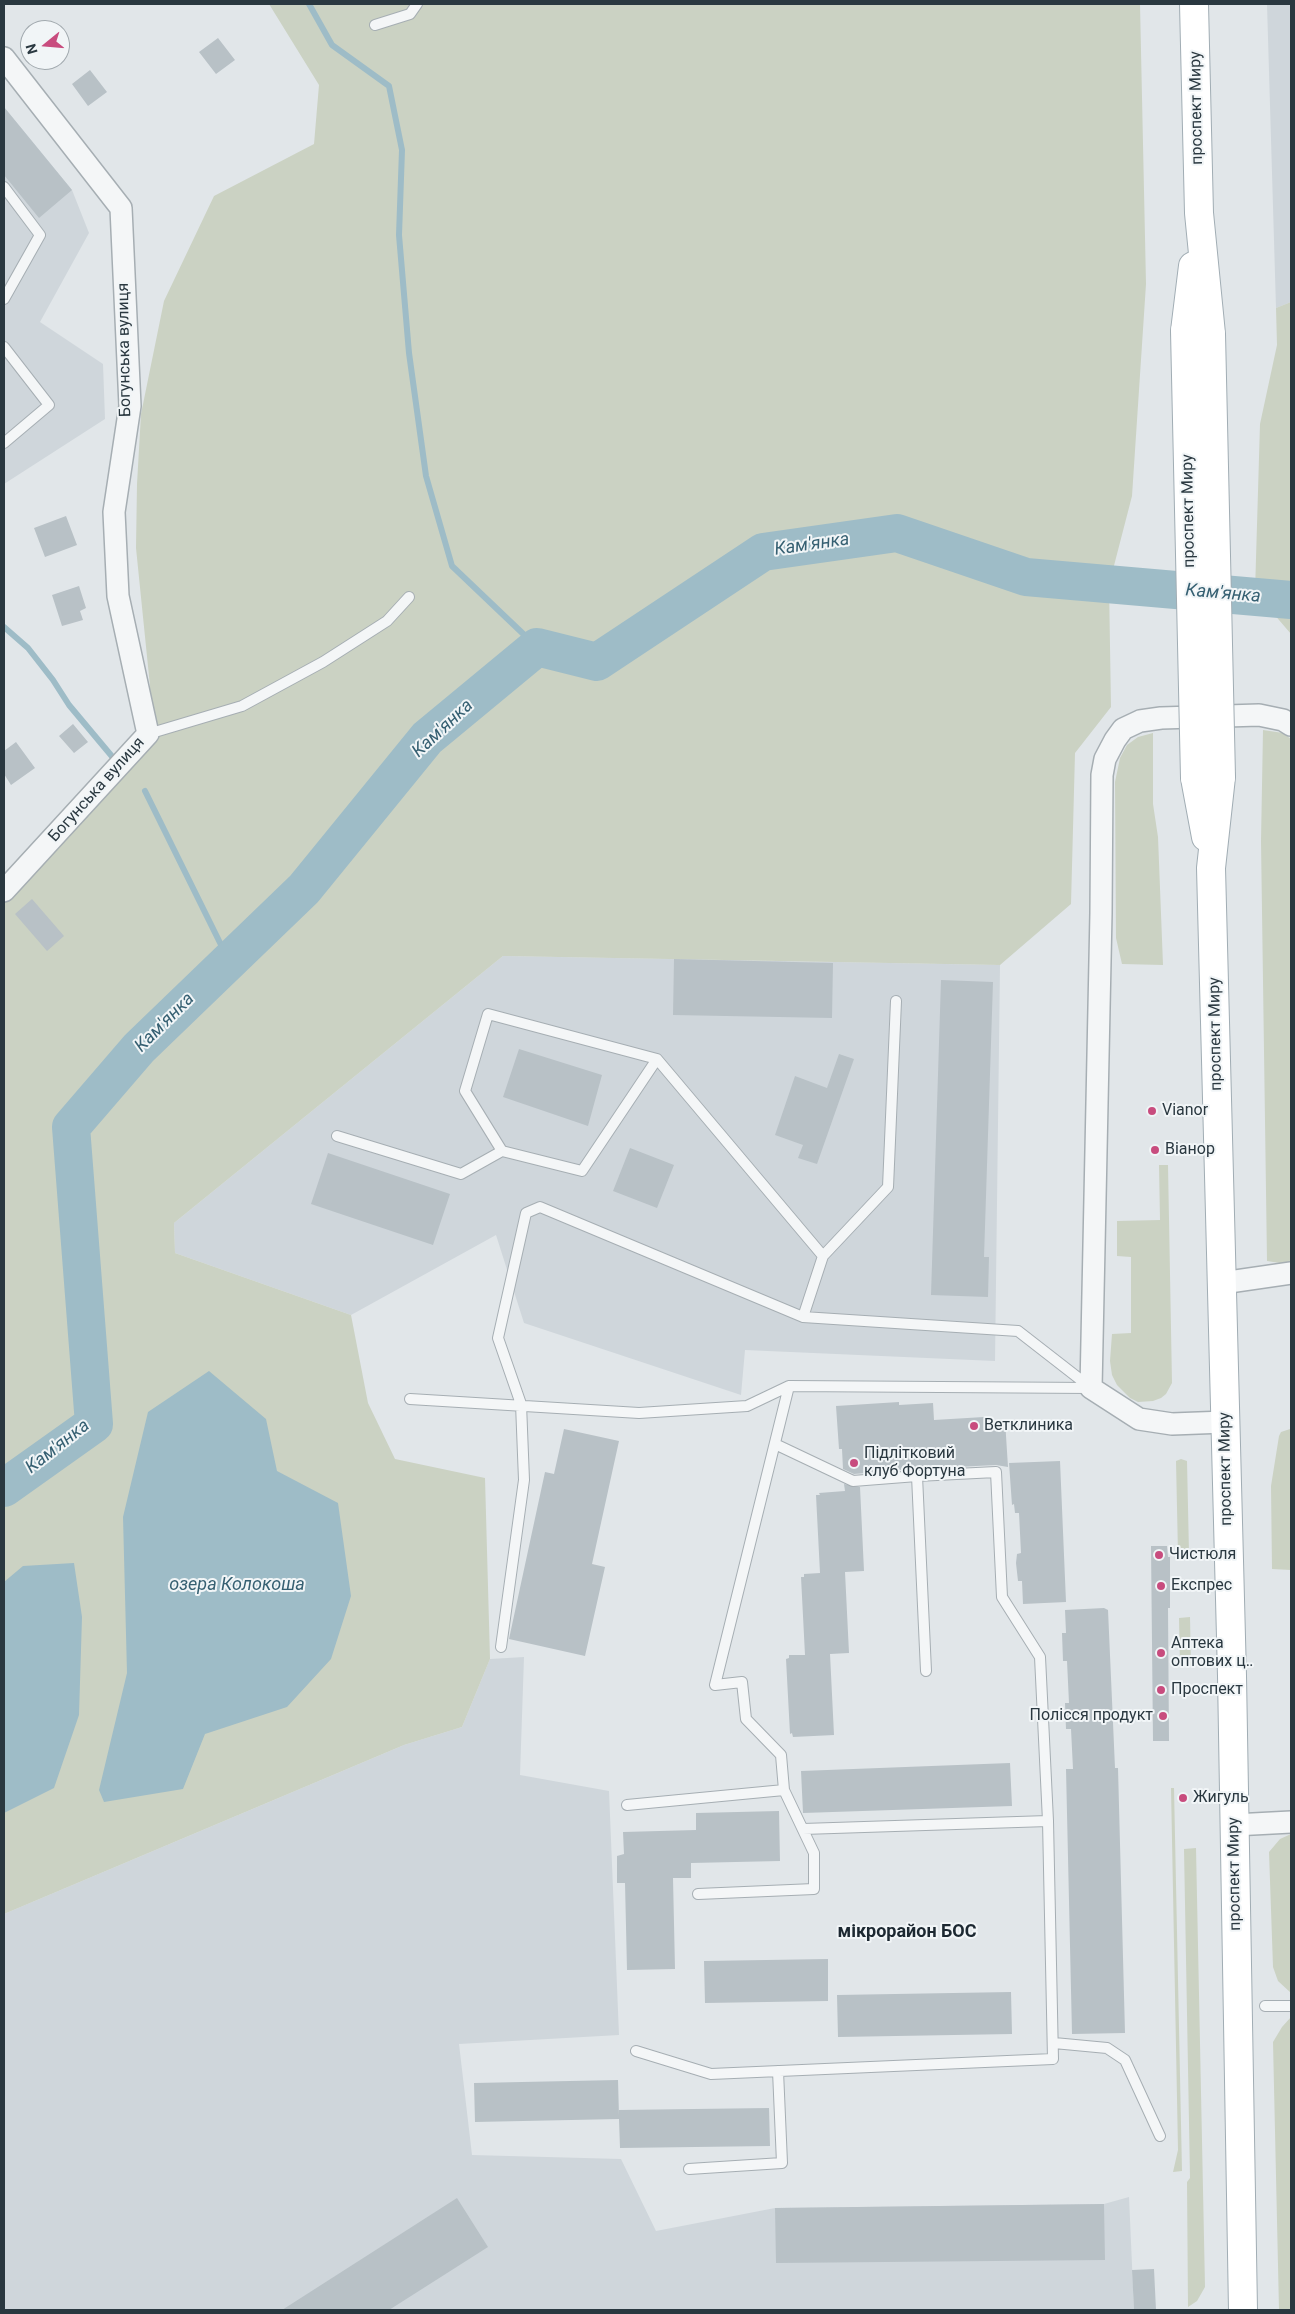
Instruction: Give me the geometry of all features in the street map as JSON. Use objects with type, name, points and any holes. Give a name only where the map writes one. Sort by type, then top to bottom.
[{"type":"main road","name":"проспект Миру","points":[[1194,4],[1199,213],[1198,332],[1222,1283],[1243,2310]]},
{"type":"street","name":"Богунська вулиця","points":[[4,58],[120,208],[130,406],[114,512],[118,596],[148,734],[4,891]]},
{"type":"street","points":[[1225,1422],[1172,1424],[1139,1419],[1091,1388],[1101,923],[1102,775],[1105,758],[1123,729],[1140,721],[1161,718],[1259,715],[1283,720],[1291,725]]},
{"type":"street","points":[[1222,1283],[1291,1273]]},
{"type":"street","points":[[1234,1825],[1291,1822]]},
{"type":"lane","points":[[375,25],[410,14],[417,4]]},
{"type":"lane","points":[[4,187],[40,235],[4,299]]},
{"type":"lane","points":[[4,347],[49,405],[4,443]]},
{"type":"lane","points":[[148,734],[242,706],[323,662],[387,621],[409,598]]},
{"type":"lane","points":[[803,1317],[823,1256],[888,1187],[896,1001]]},
{"type":"lane","points":[[502,1152],[466,1091],[488,1014],[657,1059],[823,1256]]},
{"type":"lane","points":[[337,1136],[461,1174],[502,1152],[582,1171],[657,1059]]},
{"type":"lane","points":[[501,1647],[524,1480],[521,1404],[498,1338],[526,1213],[540,1207],[803,1317],[1018,1331],[1091,1388]]},
{"type":"lane","points":[[410,1398],[639,1412],[747,1406],[789,1386],[1091,1388]]},
{"type":"lane","points":[[698,1894],[814,1889],[814,1853],[784,1790],[781,1755],[746,1720],[742,1682],[715,1685],[789,1386]]},
{"type":"lane","points":[[636,2050],[711,2074],[1053,2059],[1048,1821],[1040,1656],[1002,1597],[996,1472],[853,1481],[775,1444]]},
{"type":"lane","points":[[917,1476],[926,1671]]},
{"type":"lane","points":[[627,1805],[784,1790]]},
{"type":"lane","points":[[803,1829],[1048,1821]]},
{"type":"lane","points":[[1265,2006],[1291,2006]]},
{"type":"lane","points":[[1054,2043],[1107,2048],[1125,2060],[1160,2136]]},
{"type":"lane","points":[[689,2169],[782,2163],[778,2071]]},
{"type":"shaded area","points":[[1267,4],[1291,4],[1291,302],[1276,308]]},
{"type":"shaded area","points":[[4,107],[72,190],[89,233],[40,322],[103,364],[105,419],[4,484]]},
{"type":"shaded area","points":[[503,956],[1000,965],[995,1361],[745,1350],[741,1395],[524,1323],[496,1235],[351,1315],[175,1253],[174,1223]]},
{"type":"shaded area","points":[[524,1657],[520,1775],[609,1791],[619,2035],[459,2044],[472,2155],[621,2159],[656,2231],[775,2208],[1104,2204],[1129,2197],[1134,2310],[4,2310],[4,1914],[404,1745],[462,1727],[490,1659]]},
{"type":"green space","points":[[269,4],[1140,4],[1146,284],[1132,496],[1109,585],[1111,707],[1075,753],[1071,904],[1000,965],[503,956],[174,1223],[175,1253],[351,1315],[368,1403],[395,1459],[485,1478],[490,1659],[462,1727],[404,1745],[4,1914],[4,891],[148,734],[150,686],[136,548],[137,484],[141,414],[164,301],[214,196],[314,144],[319,85]]},
{"type":"green space","points":[[1291,302],[1291,634],[1255,592],[1260,424],[1277,345],[1276,308]]},
{"type":"green space","points":[[1263,730],[1283,733],[1291,739],[1291,1260],[1286,1264],[1267,1261],[1261,841]]},
{"type":"green space","points":[[1153,733],[1153,804],[1158,837],[1163,965],[1122,964],[1116,938],[1115,782],[1120,758],[1127,745],[1138,737]]},
{"type":"green space","points":[[1159,1165],[1168,1165],[1172,1383],[1166,1394],[1161,1398],[1153,1401],[1138,1402],[1130,1398],[1117,1385],[1112,1375],[1110,1361],[1112,1334],[1131,1333],[1131,1257],[1117,1256],[1117,1221],[1160,1220]]},
{"type":"green space","points":[[1290,1429],[1291,1570],[1272,1569],[1271,1486],[1279,1436],[1281,1432]]},
{"type":"green space","points":[[1181,1459],[1187,1461],[1189,1553],[1178,1554],[1176,1461]]},
{"type":"green space","points":[[1190,1617],[1191,1666],[1180,1666],[1179,1618]]},
{"type":"green space","points":[[1171,1788],[1174,1788],[1182,2171],[1173,2172],[1178,2150]]},
{"type":"green space","points":[[1291,1834],[1291,1993],[1278,1981],[1273,1967],[1269,1852],[1280,1839]]},
{"type":"green space","points":[[1196,1848],[1205,2287],[1197,2301],[1188,2307],[1187,2182],[1190,2178],[1184,1849]]},
{"type":"green space","points":[[1291,2017],[1291,2310],[1279,2310],[1273,2042]]},
{"type":"water","name":"озера Колокоша","points":[[209,1371],[266,1419],[277,1471],[338,1503],[351,1596],[331,1659],[287,1707],[205,1734],[183,1789],[104,1802],[99,1790],[127,1673],[123,1517],[148,1412]]},
{"type":"water","points":[[74,1563],[82,1617],[79,1715],[54,1788],[4,1813],[4,1582],[23,1566]]},
{"type":"building","points":[[218,38],[235,60],[216,74],[199,52]]},
{"type":"building","points":[[90,70],[107,92],[88,106],[72,84]]},
{"type":"building","points":[[4,107],[72,190],[39,218],[4,175]]},
{"type":"building","points":[[66,516],[77,545],[45,557],[34,528]]},
{"type":"building","points":[[79,586],[86,608],[80,611],[83,620],[62,626],[52,595]]},
{"type":"building","points":[[73,724],[88,742],[74,753],[59,736]]},
{"type":"building","points":[[16,742],[35,768],[11,785],[4,774],[4,751]]},
{"type":"building","points":[[32,899],[64,936],[47,951],[15,914]]},
{"type":"building","points":[[674,959],[833,963],[832,1018],[673,1015]]},
{"type":"building","points":[[941,980],[993,982],[984,1257],[989,1257],[988,1297],[931,1295]]},
{"type":"building","points":[[519,1049],[602,1075],[588,1126],[503,1097]]},
{"type":"building","points":[[839,1054],[854,1059],[817,1164],[798,1158],[803,1145],[775,1135],[795,1076],[827,1088]]},
{"type":"building","points":[[630,1148],[674,1165],[657,1208],[613,1191]]},
{"type":"building","points":[[328,1153],[450,1194],[433,1245],[311,1204]]},
{"type":"building","points":[[899,1402],[899,1405],[933,1403],[934,1420],[984,1417],[984,1421],[1005,1420],[1008,1467],[996,1465],[956,1467],[956,1465],[854,1474],[843,1469],[842,1449],[839,1449],[836,1406]]},
{"type":"building","points":[[564,1429],[619,1441],[592,1564],[605,1567],[585,1656],[509,1639],[545,1472],[554,1474]]},
{"type":"building","points":[[1060,1461],[1066,1602],[1023,1604],[1022,1581],[1018,1581],[1016,1563],[1017,1554],[1021,1553],[1019,1513],[1015,1513],[1014,1504],[1012,1505],[1009,1463]]},
{"type":"building","points":[[844,1484],[860,1487],[864,1571],[845,1572],[849,1653],[830,1654],[834,1735],[793,1737],[792,1733],[790,1734],[786,1659],[789,1658],[789,1655],[805,1655],[801,1577],[804,1577],[804,1574],[820,1573],[816,1495],[820,1495],[819,1493],[845,1491]]},
{"type":"building","points":[[1151,1546],[1167,1546],[1168,1557],[1170,1557],[1170,1608],[1168,1608],[1169,1741],[1153,1741]]},
{"type":"building","points":[[1104,1608],[1108,1610],[1115,1768],[1118,1768],[1125,2033],[1072,2034],[1066,1769],[1073,1769],[1071,1729],[1066,1729],[1065,1703],[1069,1703],[1067,1661],[1063,1661],[1062,1633],[1066,1633],[1065,1610]]},
{"type":"building","points":[[1010,1763],[1012,1806],[803,1813],[801,1771]]},
{"type":"building","points":[[779,1811],[780,1861],[691,1863],[691,1878],[673,1878],[675,1969],[627,1970],[625,1883],[617,1883],[617,1856],[624,1854],[623,1832],[696,1830],[696,1813]]},
{"type":"building","points":[[828,1959],[828,2001],[705,2003],[704,1961]]},
{"type":"building","points":[[1011,1992],[1012,2034],[838,2037],[837,1995]]},
{"type":"building","points":[[618,2080],[619,2116],[619,2110],[769,2108],[770,2146],[620,2148],[619,2119],[475,2122],[474,2083]]},
{"type":"building","points":[[457,2198],[488,2247],[389,2310],[282,2310]]},
{"type":"building","points":[[1104,2204],[1105,2260],[776,2263],[775,2208]]},
{"type":"building","points":[[1154,2269],[1156,2310],[1134,2310],[1132,2270]]},
{"type":"waterway","points":[[309,4],[332,45],[389,86],[402,150],[399,235],[409,353],[426,476],[452,566],[537,647]]},
{"type":"waterway","name":"Кам'янка","points":[[4,1488],[94,1424],[71,1127],[139,1048],[304,889],[427,738],[537,647],[597,662],[763,552],[897,533],[1026,577],[1291,600]]},
{"type":"waterway","points":[[4,627],[28,648],[53,680],[69,705],[115,760]]},
{"type":"waterway","points":[[145,791],[229,961]]},
{"type":"place","name":"Vianor","points":[[1152,1111]]},
{"type":"place","name":"Віанор","points":[[1155,1150]]},
{"type":"place","name":"Ветклиника","points":[[974,1426]]},
{"type":"place","name":"Підлітковий клуб Фортуна","points":[[854,1463]]},
{"type":"place","name":"Чистюля","points":[[1159,1555]]},
{"type":"place","name":"Експрес","points":[[1161,1586]]},
{"type":"place","name":"Аптека оптових ц‥","points":[[1161,1653]]},
{"type":"place","name":"Проспект","points":[[1161,1690]]},
{"type":"place","name":"Полісся продукт","points":[[1163,1716]]},
{"type":"place","name":"Жигуль","points":[[1183,1798]]},
{"type":"district","name":"мікрорайон БОС","points":[[907,1932]]}]
